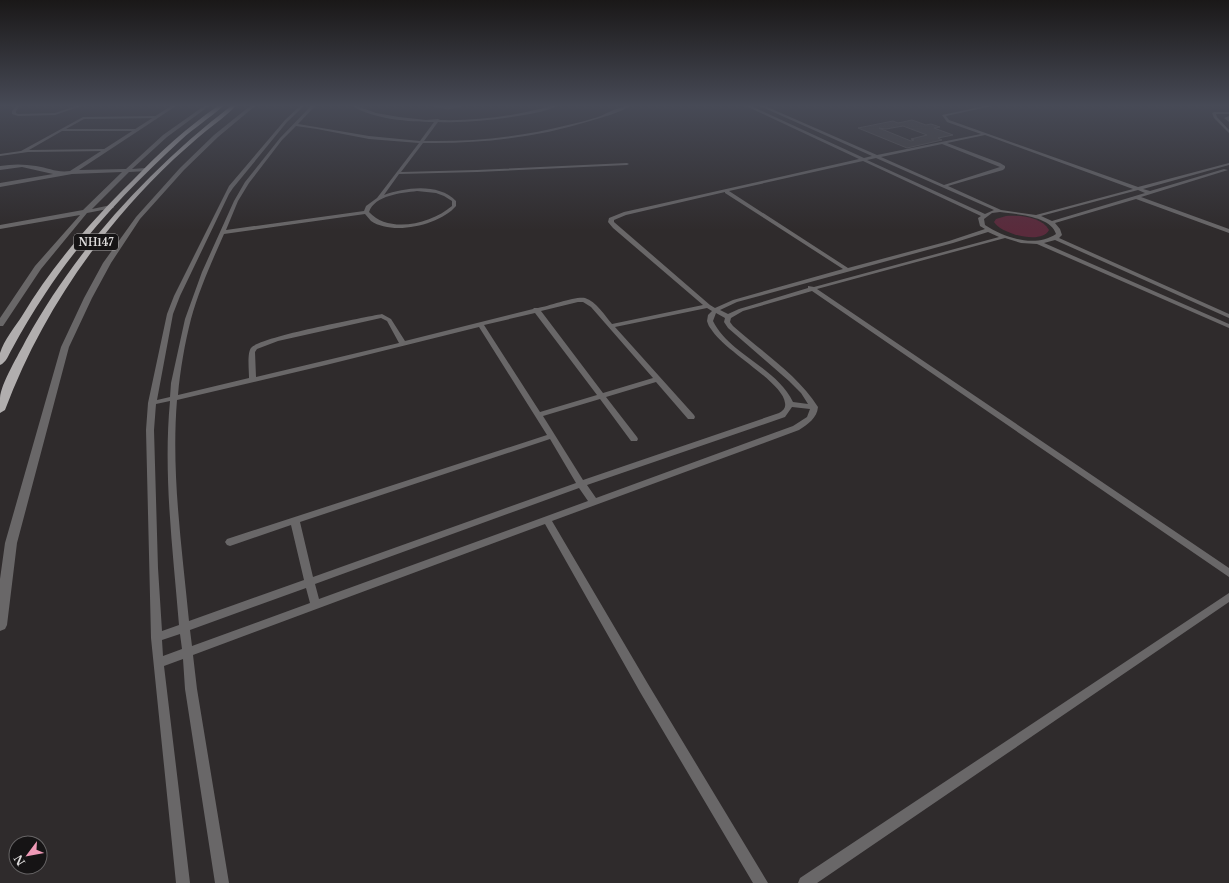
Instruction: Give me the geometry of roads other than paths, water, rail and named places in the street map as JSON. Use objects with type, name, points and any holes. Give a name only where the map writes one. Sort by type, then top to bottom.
[{"type":"highway","name":"NH147","points":[[0,362],[34,302],[57,268],[111,207],[146,170],[171,147]]},
{"type":"highway","name":"NH147","points":[[0,410],[22,357],[55,300],[123,208],[184,147]]},
{"type":"street","points":[[72,172],[110,147]]},
{"type":"street","points":[[0,324],[22,289],[85,212],[153,147]]},
{"type":"street","points":[[0,625],[11,543],[65,347],[88,298],[107,263],[138,218],[186,165],[204,147]]},
{"type":"street","points":[[0,168],[33,166],[58,174]]},
{"type":"street","points":[[0,185],[72,172],[146,170]]},
{"type":"street","points":[[0,227],[111,207]]},
{"type":"lane","points":[[22,152],[30,147]]},
{"type":"lane","points":[[183,883],[156,638],[150,438],[152,404],[170,314],[177,296],[231,186],[264,147]]},
{"type":"lane","points":[[222,883],[191,689],[174,517],[171,428],[175,382],[188,319],[205,272],[224,232],[236,201],[247,183],[275,147]]},
{"type":"lane","points":[[366,212],[368,207],[379,198],[417,147]]},
{"type":"lane","points":[[838,147],[984,215],[1000,211],[1018,212],[1037,216],[1051,223],[1059,231],[1059,235],[1056,238]]},
{"type":"lane","points":[[854,147],[1000,211]]},
{"type":"lane","points":[[728,317],[712,308],[615,227],[611,222],[611,219],[624,214],[727,192],[864,159],[922,147]]},
{"type":"lane","points":[[944,186],[1001,169],[1002,167],[998,164],[953,147]]},
{"type":"lane","points":[[1022,147],[1150,193]]},
{"type":"lane","points":[[0,155],[22,152],[106,150]]},
{"type":"lane","points":[[397,173],[470,172],[627,164]]},
{"type":"lane","points":[[1037,216],[1229,164]]},
{"type":"lane","points":[[1051,223],[1229,169]]},
{"type":"lane","points":[[366,212],[369,217],[375,221],[385,224],[414,225],[441,218],[450,212],[454,206],[454,201],[449,196],[429,190],[404,191],[379,198]]},
{"type":"lane","points":[[727,192],[848,270]]},
{"type":"lane","points":[[1136,197],[1229,231]]},
{"type":"lane","points":[[224,232],[366,212]]},
{"type":"lane","points":[[984,215],[981,218],[981,222],[988,230],[1004,237],[1020,241],[1037,242],[1056,238],[1229,316]]},
{"type":"lane","points":[[611,326],[731,304],[802,282],[988,230]]},
{"type":"lane","points":[[728,317],[741,310],[812,289],[1004,237]]},
{"type":"lane","points":[[1037,242],[1229,326]]},
{"type":"lane","points":[[802,282],[1229,573]]},
{"type":"lane","points":[[152,404],[536,309],[570,301],[584,300],[593,306],[691,417]]},
{"type":"lane","points":[[156,638],[581,484],[782,415],[790,404],[788,397],[723,339],[710,322],[712,308]]},
{"type":"lane","points":[[536,309],[634,439]]},
{"type":"lane","points":[[253,380],[252,352],[254,348],[276,339],[382,316],[389,320],[403,343]]},
{"type":"lane","points":[[158,662],[796,428],[806,422],[813,414],[814,407],[808,396],[796,382],[730,327],[727,322],[728,317]]},
{"type":"lane","points":[[480,324],[581,484],[594,502]]},
{"type":"lane","points":[[538,415],[658,379]]},
{"type":"lane","points":[[790,404],[814,407]]},
{"type":"lane","points":[[230,542],[552,436]]},
{"type":"lane","points":[[547,520],[644,688],[761,883]]},
{"type":"lane","points":[[295,521],[315,604]]},
{"type":"lane","points":[[805,883],[1229,597]]}]
